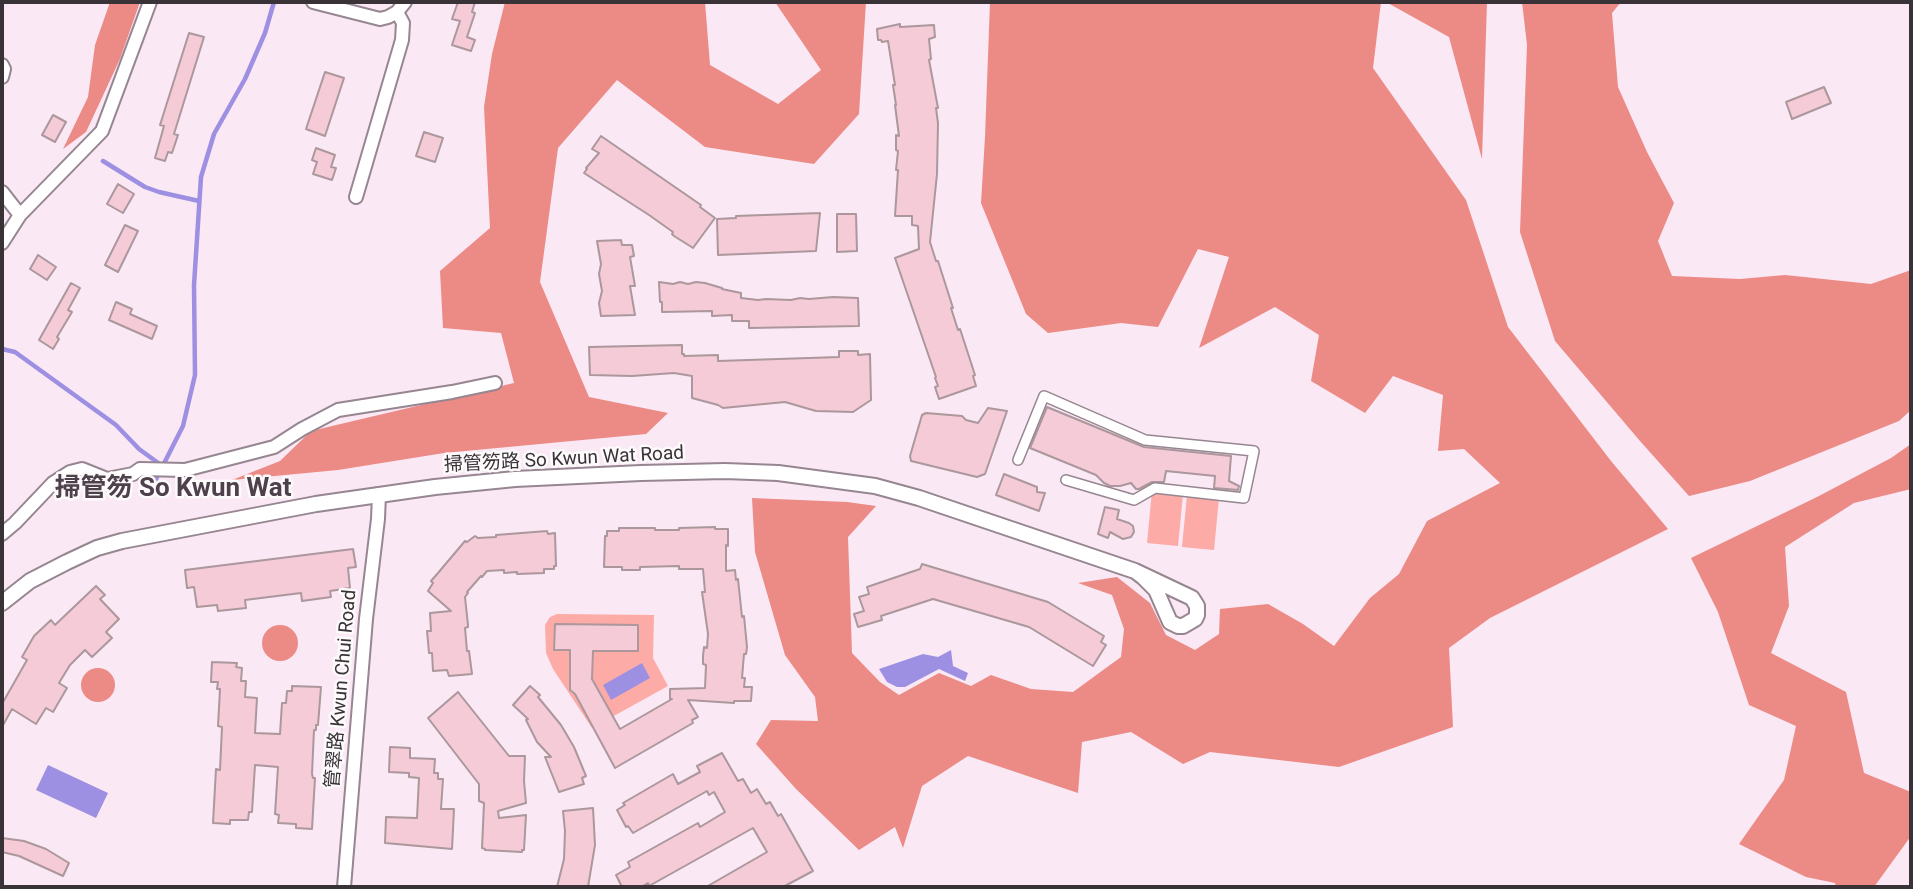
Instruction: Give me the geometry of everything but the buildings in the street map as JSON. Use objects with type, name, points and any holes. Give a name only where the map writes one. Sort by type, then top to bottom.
[{"type":"street","points":[[2,243],[20,215],[103,129],[150,2]]},
{"type":"street","points":[[313,2],[373,18],[388,17],[401,7]]},
{"type":"street","points":[[356,197],[402,40],[401,7]]},
{"type":"street","points":[[2,65],[2,77]]},
{"type":"street","points":[[2,191],[20,215]]},
{"type":"street","points":[[2,534],[52,483],[70,472],[82,469],[107,478],[133,474],[140,469],[185,470],[274,447],[338,410],[495,383]]},
{"type":"street","points":[[1018,460],[1044,396],[1145,439],[1254,451],[1244,498],[1155,488],[1134,500],[1066,480]]},
{"type":"street","name":"掃管笏路 So Kwun Wat Road","points":[[2,603],[30,581],[106,545],[316,503],[515,479],[725,471],[789,475],[875,486],[919,498],[1135,571],[1192,598],[1197,606],[1195,619],[1183,626],[1170,622],[1156,590],[1135,571]]},
{"type":"street","name":"管翠路 Kwun Chui Road","points":[[344,887],[379,494]]},
{"type":"shaded area","points":[[110,2],[140,2],[120,59],[86,132],[63,149],[88,97],[95,45]]},
{"type":"shaded area","points":[[505,2],[705,2],[710,65],[778,104],[821,70],[775,2],[866,2],[859,114],[814,164],[705,147],[617,80],[558,148],[540,282],[589,397],[668,413],[646,434],[444,453],[338,470],[232,480],[280,461],[311,431],[514,383],[501,333],[443,328],[440,271],[490,228],[484,107],[492,54]]},
{"type":"shaded area","points":[[990,2],[1381,2],[1373,68],[1466,200],[1508,327],[1611,461],[1668,529],[1490,618],[1449,648],[1453,727],[1339,767],[1210,752],[1183,764],[1131,732],[1082,742],[1078,793],[968,756],[922,786],[903,848],[895,827],[859,850],[796,789],[756,744],[771,720],[818,721],[815,697],[785,655],[755,552],[752,498],[847,502],[876,506],[848,537],[852,653],[880,682],[899,695],[939,673],[971,686],[991,675],[1031,689],[1073,692],[1121,657],[1124,629],[1112,595],[1078,583],[1117,577],[1150,603],[1166,635],[1195,650],[1219,634],[1220,609],[1268,604],[1334,646],[1370,598],[1399,574],[1427,521],[1500,483],[1464,449],[1438,451],[1443,395],[1393,376],[1365,413],[1311,381],[1319,335],[1275,307],[1199,348],[1229,257],[1198,249],[1158,327],[1121,323],[1048,333],[1026,314],[981,203]]},
{"type":"shaded area","points":[[1386,2],[1487,2],[1482,159],[1449,37]]},
{"type":"shaded area","points":[[1522,2],[1621,2],[1612,13],[1618,87],[1647,152],[1674,203],[1658,241],[1672,276],[1740,279],[1785,275],[1871,284],[1911,270],[1911,410],[1899,421],[1750,481],[1689,496],[1555,341],[1520,232],[1527,45]]},
{"type":"shaded area","points":[[1911,444],[1911,489],[1854,503],[1785,547],[1789,606],[1771,653],[1846,692],[1864,773],[1911,792],[1911,836],[1874,887],[1836,887],[1835,883],[1806,877],[1739,844],[1784,780],[1796,726],[1749,705],[1718,612],[1691,558],[1817,497],[1891,458]]},
{"type":"shaded area","points":[[1152,491],[1183,494],[1178,546],[1147,543]]},
{"type":"shaded area","points":[[1187,495],[1219,498],[1214,550],[1182,547]]},
{"type":"shaded area","points":[[557,614],[654,615],[653,658],[668,686],[592,728],[553,669],[546,653],[545,625],[550,617]]},
{"type":"shaded area","points":[[280,625],[293,630],[298,643],[293,656],[280,661],[267,656],[262,643],[267,630]]},
{"type":"shaded area","points":[[951,650],[953,666],[968,673],[965,681],[939,669],[905,687],[897,687],[887,682],[879,669],[923,654],[938,657]]},
{"type":"shaded area","points":[[642,663],[650,678],[611,700],[603,685]]},
{"type":"shaded area","points":[[98,668],[110,673],[115,685],[110,697],[98,702],[86,697],[81,685],[86,673]]},
{"type":"shaded area","points":[[48,765],[108,793],[96,818],[36,790]]},
{"type":"waterway","points":[[151,489],[183,426],[195,375],[194,285],[201,177],[214,134],[245,79],[265,33],[274,2]]},
{"type":"waterway","points":[[103,161],[145,187],[199,201]]},
{"type":"waterway","points":[[2,349],[15,352],[116,425],[139,449],[161,465]]},
{"type":"district","name":"掃管笏 So Kwun Wat","points":[[173,489]]}]
